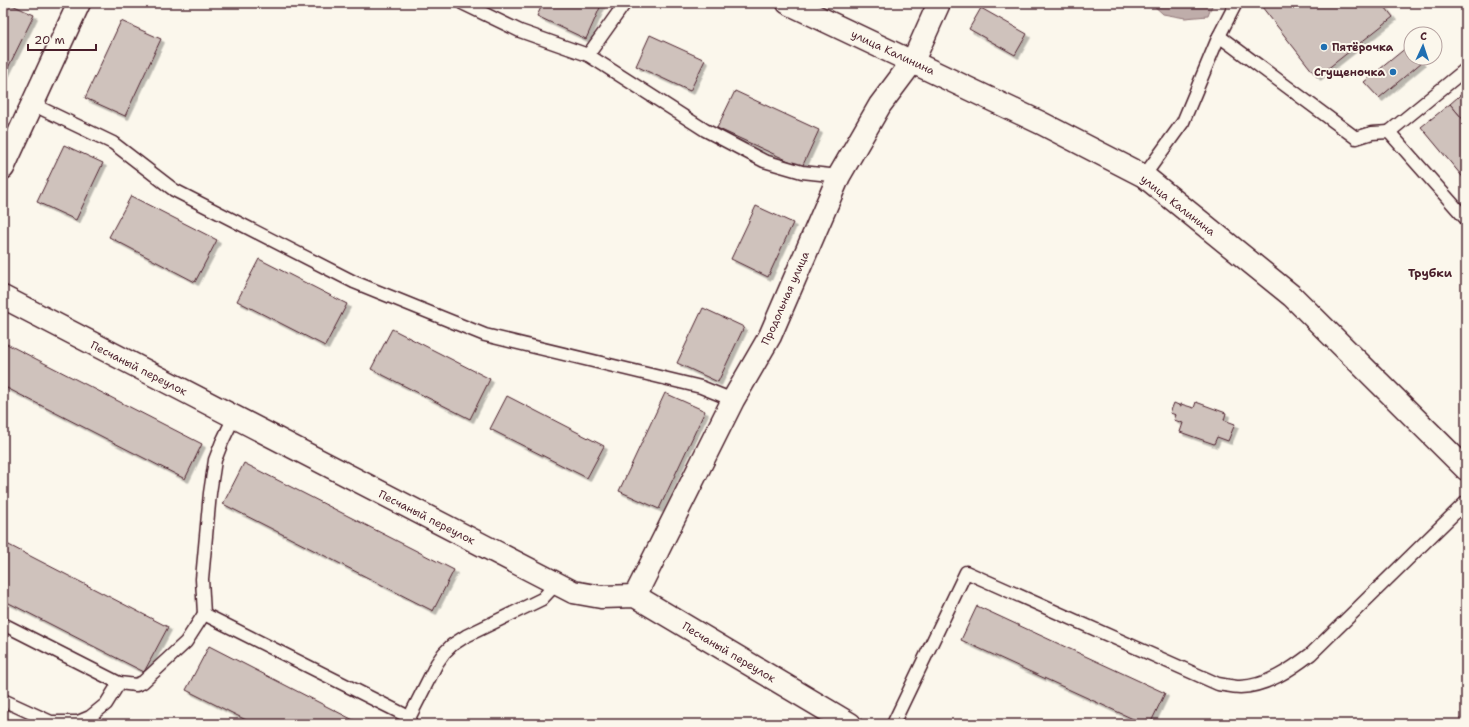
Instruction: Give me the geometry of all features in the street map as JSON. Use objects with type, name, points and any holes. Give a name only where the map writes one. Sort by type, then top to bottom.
[{"type":"street","points":[[3,168],[79,3]]},
{"type":"street","name":"улица Калинина","points":[[788,3],[1041,123],[1144,176],[1292,296],[1466,469]]},
{"type":"street","name":"Продольная улица","points":[[635,596],[733,400],[770,336],[839,176],[880,105],[913,61],[939,3]]},
{"type":"street","name":"Песчаный переулок","points":[[3,297],[556,584],[574,592],[601,597],[635,596],[850,724]]},
{"type":"lane","points":[[462,3],[520,31],[588,55],[704,130],[764,161],[802,172],[839,176]]},
{"type":"lane","points":[[588,55],[625,3]]},
{"type":"lane","points":[[1144,176],[1183,122],[1219,36],[1236,3]]},
{"type":"lane","points":[[1219,36],[1356,138],[1372,133],[1389,132],[1466,70]]},
{"type":"lane","points":[[32,104],[113,143],[174,190],[354,282],[485,335],[701,387],[733,400]]},
{"type":"lane","points":[[1389,132],[1466,219]]},
{"type":"lane","points":[[3,624],[119,683],[136,685],[143,682],[186,642],[204,614],[202,579],[210,493],[215,460],[234,417]]},
{"type":"lane","points":[[893,724],[966,572],[1218,684],[1240,687],[1264,683],[1288,671],[1311,654],[1466,502]]},
{"type":"lane","points":[[204,614],[407,721],[437,663],[452,645],[466,636],[542,599],[556,584]]},
{"type":"lane","points":[[3,700],[51,722],[78,722],[90,717],[106,704],[119,683]]},
{"type":"shaded area","points":[[1151,3],[1213,3],[1208,16],[1185,18],[1163,14]]},
{"type":"building","points":[[3,3],[8,3],[34,15],[3,78]]},
{"type":"building","points":[[543,3],[602,3],[586,39],[537,16]]},
{"type":"building","name":"Пятёрочка","points":[[1267,3],[1382,3],[1393,17],[1317,77],[1262,7]]},
{"type":"building","points":[[981,8],[1027,34],[1015,55],[969,29]]},
{"type":"building","points":[[121,21],[161,39],[125,116],[85,98]]},
{"type":"building","points":[[650,35],[705,60],[690,91],[636,66]]},
{"type":"building","name":"Сгущеночка","points":[[1403,50],[1403,66],[1417,66],[1379,98],[1364,82]]},
{"type":"building","points":[[1466,90],[1466,123],[1450,104]]},
{"type":"building","points":[[735,91],[819,130],[802,167],[717,128]]},
{"type":"building","points":[[1450,104],[1466,123],[1466,181],[1421,127]]},
{"type":"building","points":[[64,145],[103,163],[76,220],[37,202]]},
{"type":"building","points":[[131,196],[217,240],[195,282],[109,237]]},
{"type":"building","points":[[756,206],[793,223],[768,277],[731,259]]},
{"type":"building","points":[[259,259],[347,304],[325,346],[237,301]]},
{"type":"building","points":[[703,308],[744,327],[718,382],[677,363]]},
{"type":"building","points":[[392,329],[490,379],[470,419],[371,369]]},
{"type":"building","points":[[3,342],[202,444],[185,479],[3,386]]},
{"type":"building","points":[[665,393],[705,411],[659,509],[619,491]]},
{"type":"building","points":[[507,396],[604,446],[587,478],[490,429]]},
{"type":"building","points":[[1196,402],[1226,413],[1224,420],[1235,424],[1228,441],[1217,437],[1214,444],[1180,432],[1183,423],[1174,420],[1176,415],[1170,413],[1174,403],[1181,406],[1181,404],[1194,408]]},
{"type":"building","points":[[244,463],[454,570],[433,611],[223,504]]},
{"type":"building","points":[[3,542],[168,627],[144,672],[3,600]]},
{"type":"building","points":[[977,606],[1165,693],[1150,724],[1144,724],[961,640]]},
{"type":"building","points":[[209,646],[361,724],[254,724],[186,690]]},
{"type":"place","name":"Пятёрочка","points":[[1324,47]]},
{"type":"place","name":"Сгущеночка","points":[[1393,72]]},
{"type":"district","name":"Трубки","points":[[1430,273]]}]
